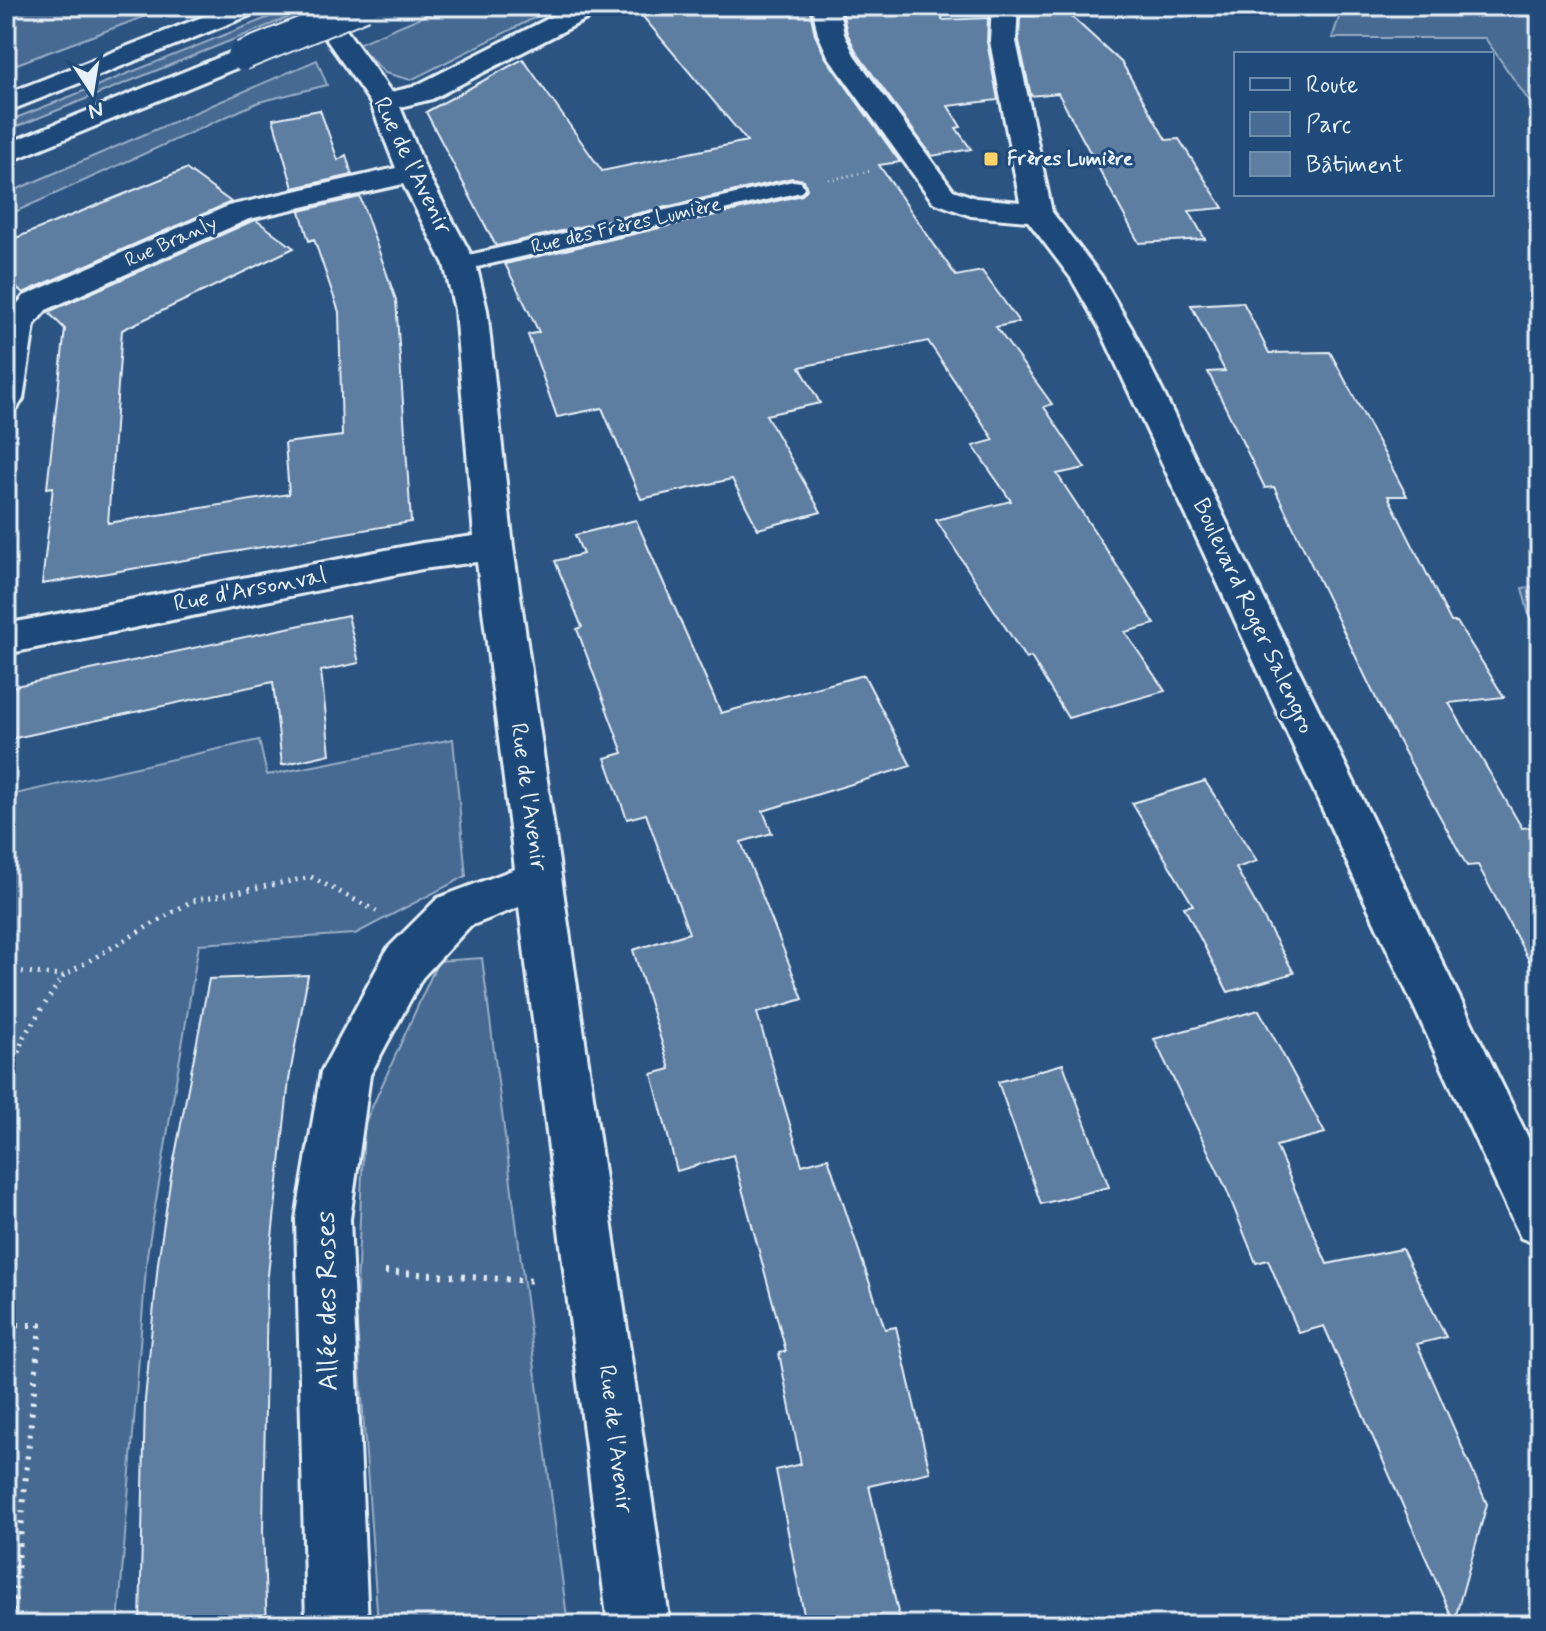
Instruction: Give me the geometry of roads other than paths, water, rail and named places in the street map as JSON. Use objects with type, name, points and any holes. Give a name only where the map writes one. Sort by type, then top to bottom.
[{"type":"main road","points":[[6,104],[252,6]]},
{"type":"main road","name":"Rue de l'Avenir","points":[[316,6],[384,102],[412,173],[460,264],[471,310],[494,547],[596,1284],[639,1625]]},
{"type":"main road","points":[[6,154],[364,6]]},
{"type":"main road","points":[[384,102],[422,93],[593,6]]},
{"type":"main road","points":[[825,6],[831,34],[841,56],[943,196],[971,207],[1037,213]]},
{"type":"main road","name":"Boulevard Roger Salengro","points":[[1005,6],[1003,41],[1037,213],[1085,276],[1116,329],[1540,1219]]},
{"type":"main road","name":"Rue Branly","points":[[6,399],[18,323],[35,303],[239,212],[412,173]]},
{"type":"main road","name":"Rue d'Arsonval","points":[[6,639],[422,556],[494,547]]},
{"type":"main road","name":"Allée des Roses","points":[[337,1625],[323,1219],[346,1072],[405,963],[454,912],[539,879]]},
{"type":"lane","name":"Rue des Frères Lumière","points":[[460,264],[793,187]]},
{"type":"place","name":"Frères Lumière","points":[[991,159]]}]
